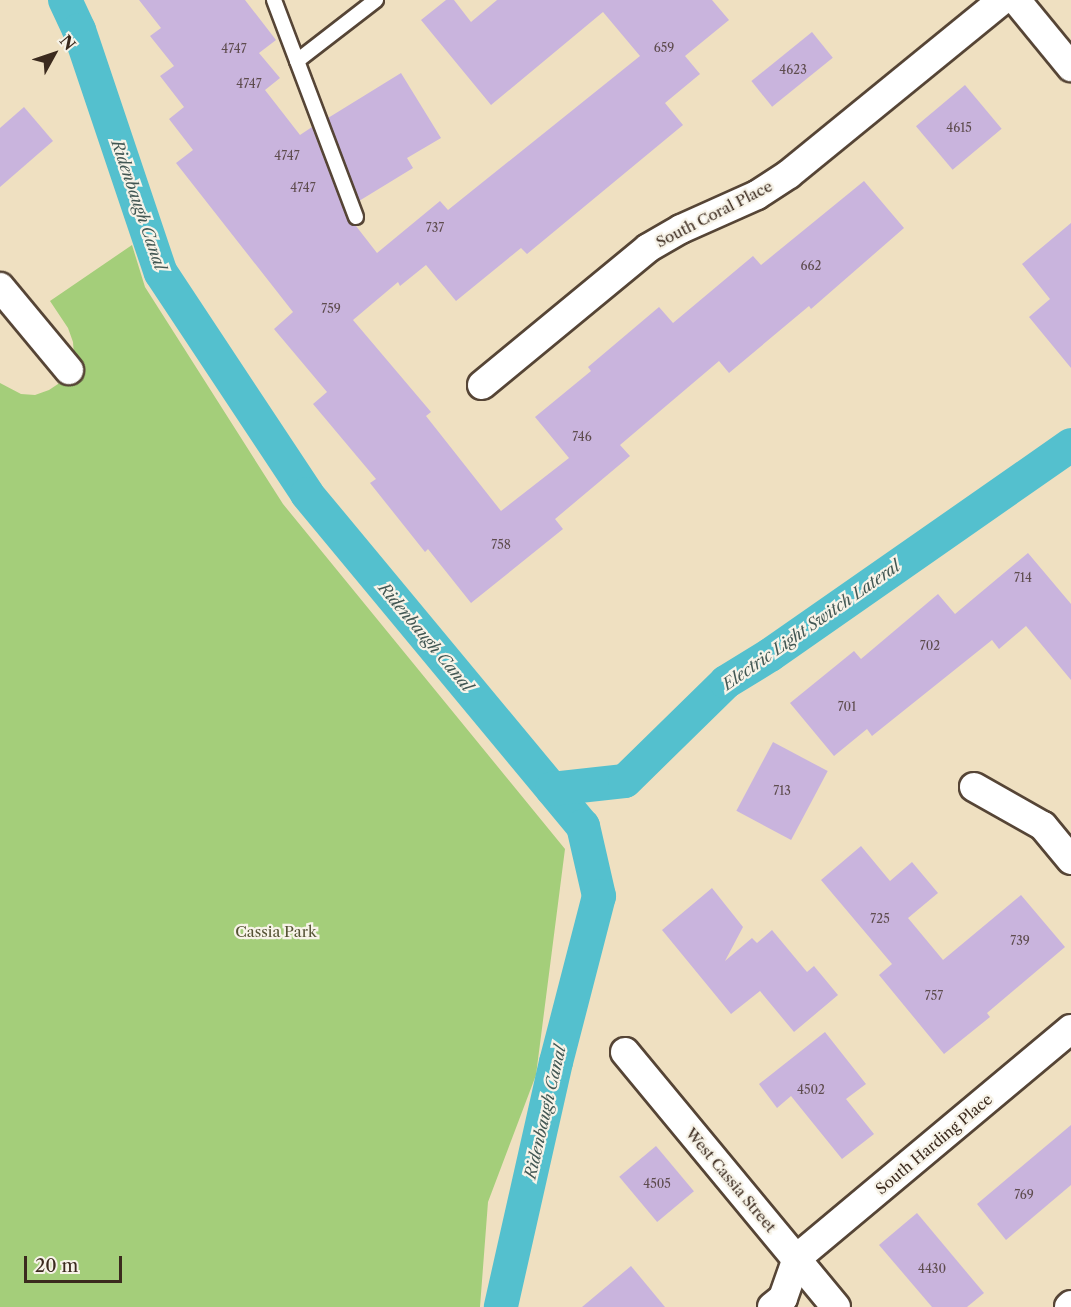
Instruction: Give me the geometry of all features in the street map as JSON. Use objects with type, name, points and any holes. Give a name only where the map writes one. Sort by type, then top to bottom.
[{"type":"street","name":"South Coral Place","points":[[482,385],[648,249],[681,229],[757,195],[789,174],[1002,0]]},
{"type":"street","points":[[1016,0],[1071,67]]},
{"type":"street","points":[[0,286],[69,370]]},
{"type":"street","points":[[974,787],[1043,826],[1071,860]]},
{"type":"street","name":"South Harding Place","points":[[797,1258],[1071,1029]]},
{"type":"street","name":"West Cassia Street","points":[[625,1052],[836,1307]]},
{"type":"street","points":[[772,1307],[783,1298],[797,1258]]},
{"type":"lane","points":[[274,0],[356,217]]},
{"type":"lane","points":[[297,61],[376,0]]},
{"type":"green space","name":"Cassia Park","points":[[132,245],[145,287],[283,504],[565,849],[536,1075],[488,1202],[480,1307],[0,1307],[0,383],[21,394],[35,395],[61,382],[74,356],[73,342],[68,328],[50,301]]},
{"type":"building","points":[[139,0],[245,0],[276,40],[259,53],[280,78],[265,90],[300,135],[312,127],[348,220],[356,226],[377,253],[440,201],[448,210],[640,56],[603,12],[491,105],[421,20],[446,0],[454,0],[471,22],[497,0],[712,0],[729,20],[685,56],[700,74],[665,103],[683,125],[527,254],[521,248],[456,301],[426,265],[400,286],[398,282],[353,320],[431,412],[426,416],[501,511],[569,458],[535,417],[591,371],[588,367],[659,307],[673,323],[753,256],[761,265],[864,181],[904,228],[811,309],[809,306],[729,373],[719,361],[620,445],[630,456],[555,519],[563,529],[471,603],[428,549],[425,552],[370,483],[376,479],[313,404],[327,392],[274,329],[293,312],[176,163],[193,150],[169,119],[184,107],[160,76],[174,66],[150,36],[161,28]]},
{"type":"building","points":[[812,32],[833,58],[772,107],[751,81]]},
{"type":"building","points":[[401,73],[441,138],[407,158],[413,168],[359,201],[328,118]]},
{"type":"building","points":[[965,85],[1002,129],[953,170],[916,126]]},
{"type":"building","points":[[24,107],[53,141],[0,187],[0,128]]},
{"type":"building","points":[[1071,223],[1071,368],[1029,317],[1050,299],[1022,264]]},
{"type":"building","points":[[1028,553],[1071,604],[1071,680],[1026,626],[999,649],[992,640],[872,736],[867,729],[834,756],[790,703],[854,651],[861,659],[938,594],[955,614]]},
{"type":"building","points":[[773,742],[828,771],[791,840],[736,811]]},
{"type":"building","points":[[861,846],[890,881],[912,862],[938,893],[908,918],[943,960],[1021,895],[1065,947],[987,1013],[990,1017],[944,1054],[879,975],[892,964],[821,880]]},
{"type":"building","points":[[712,888],[743,927],[725,961],[752,938],[757,943],[772,930],[807,972],[814,966],[838,995],[794,1032],[760,991],[731,1014],[662,930]]},
{"type":"building","points":[[825,1032],[866,1084],[846,1099],[874,1134],[842,1159],[791,1096],[777,1108],[759,1084]]},
{"type":"building","points":[[1071,1125],[1071,1185],[1006,1240],[977,1204]]},
{"type":"building","points":[[656,1146],[694,1191],[657,1222],[619,1177]]},
{"type":"building","points":[[917,1213],[984,1293],[967,1307],[932,1307],[879,1245]]},
{"type":"building","points":[[631,1266],[665,1307],[582,1307]]},
{"type":"waterway","name":"Ridenbaugh Canal","points":[[65,0],[79,30],[161,273],[307,494],[583,826],[599,896],[556,1062],[501,1307]]},
{"type":"waterway","name":"Electric Light Switch Lateral","points":[[552,789],[625,781],[726,682],[770,655],[1071,445]]}]
